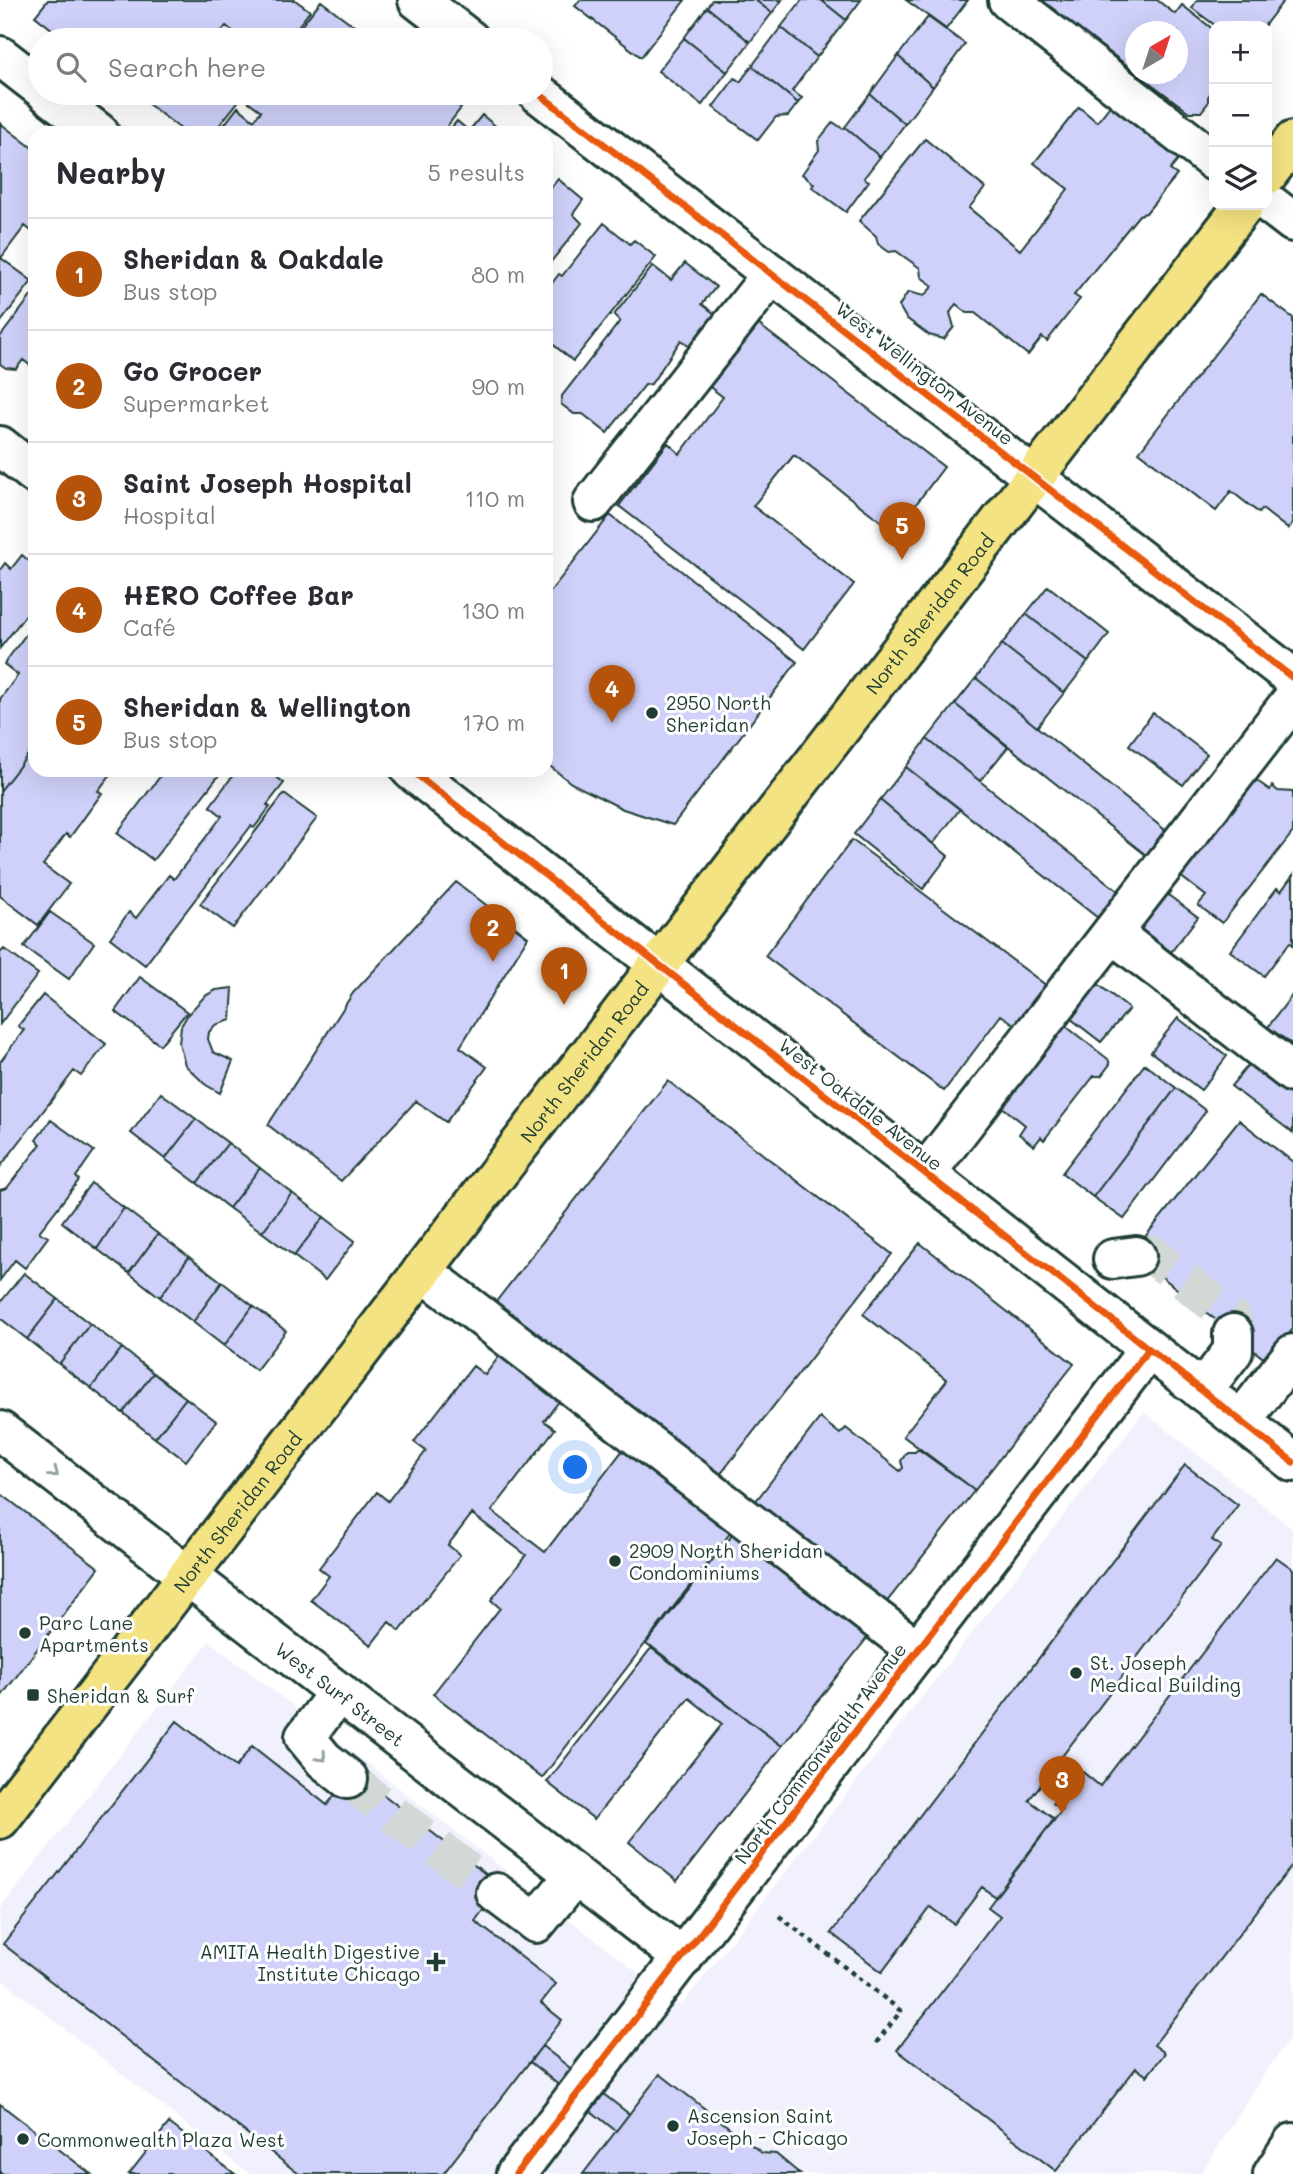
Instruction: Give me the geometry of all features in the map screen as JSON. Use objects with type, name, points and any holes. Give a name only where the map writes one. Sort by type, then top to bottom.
[{"type":"main road","points":[[1272,168],[1293,141]]},
{"type":"main road","name":"North Sheridan Road","points":[[0,1819],[1240,210]]},
{"type":"street","points":[[418,0],[454,28]]},
{"type":"street","points":[[1007,0],[1209,157]]},
{"type":"street","points":[[0,56],[28,78]]},
{"type":"street","points":[[63,105],[90,126]]},
{"type":"street","name":"West Wellington Avenue","points":[[553,105],[1293,678]]},
{"type":"street","points":[[1272,206],[1293,222]]},
{"type":"street","points":[[593,502],[772,274]]},
{"type":"street","points":[[0,446],[28,468]]},
{"type":"street","points":[[925,1174],[1293,699]]},
{"type":"street","name":"West Oakdale Avenue","points":[[420,777],[1293,1462]]},
{"type":"street","points":[[1112,933],[1293,1073]]},
{"type":"street","points":[[422,1271],[918,1651]]},
{"type":"street","points":[[1202,1391],[1233,1351],[1233,1334]]},
{"type":"street","name":"North Commonwealth Avenue","points":[[516,2174],[1148,1350]]},
{"type":"street","points":[[1241,1421],[1293,1354]]},
{"type":"street","name":"West Surf Street","points":[[0,1431],[683,1958]]},
{"type":"street","points":[[339,1692],[305,1737],[324,1760],[348,1779]]},
{"type":"street","points":[[496,1893],[536,1923],[575,1875]]},
{"type":"street","points":[[1273,2174],[1293,2143]]},
{"type":"path","points":[[779,1916],[901,2011],[876,2043]]},
{"type":"shaded area","points":[[1144,1412],[1293,1529],[1293,2035],[1268,2068],[1201,2174],[249,2174],[0,1978],[0,1909],[209,1641],[681,2006]]},
{"type":"building","points":[[48,0],[295,0],[310,11],[297,28],[50,28],[35,16]]},
{"type":"building","points":[[580,0],[685,0],[641,57],[575,6]]},
{"type":"building","points":[[712,0],[755,0],[772,13],[750,42],[707,7]]},
{"type":"building","points":[[755,0],[782,0],[772,13]]},
{"type":"building","points":[[802,0],[821,0],[846,20],[817,57],[781,27]]},
{"type":"building","points":[[821,0],[861,0],[846,20]]},
{"type":"building","points":[[906,0],[968,0],[946,29]]},
{"type":"building","points":[[1039,0],[1157,0],[1175,14],[1182,5],[1209,26],[1209,96],[1208,103],[1201,112],[1189,112],[1151,84],[1188,84],[1188,21],[1125,21],[1125,64]]},
{"type":"building","points":[[1197,0],[1284,0],[1268,21],[1209,21],[1192,8]]},
{"type":"building","points":[[321,1],[357,28],[300,28]]},
{"type":"building","points":[[707,7],[750,42],[727,72],[684,38]]},
{"type":"building","points":[[928,17],[965,44],[933,87],[898,56]]},
{"type":"building","points":[[781,27],[817,57],[792,91],[802,98],[798,103],[752,66]]},
{"type":"building","points":[[684,38],[727,72],[702,105],[658,71]]},
{"type":"building","points":[[898,56],[933,87],[905,124],[870,94]]},
{"type":"building","points":[[752,66],[798,103],[788,116],[776,117],[758,140],[713,107],[735,78],[740,82]]},
{"type":"building","points":[[870,94],[905,124],[880,157],[845,127]]},
{"type":"building","points":[[1117,97],[1185,152],[1170,170],[1177,175],[1146,213],[1139,215],[1074,295],[1080,299],[1047,341],[1042,337],[1028,355],[975,313],[967,313],[956,304],[950,313],[954,327],[944,339],[929,335],[906,318],[899,306],[908,292],[924,296],[933,286],[921,277],[920,268],[896,251],[889,252],[878,244],[876,236],[859,221],[925,139],[985,188],[969,208],[1020,250],[1068,189],[1034,163],[1079,107],[1097,122]]},
{"type":"building","points":[[150,105],[235,105],[219,126],[177,126]]},
{"type":"building","points":[[253,105],[457,105],[461,108],[447,126],[223,126],[238,107],[254,120],[261,111]]},
{"type":"building","points":[[482,115],[495,126],[473,126]]},
{"type":"building","points":[[833,122],[843,129],[845,127],[880,157],[864,178],[869,181],[846,212],[812,187],[814,184],[802,174],[819,150],[818,141]]},
{"type":"building","points":[[0,123],[28,145],[28,228],[25,226],[1,258],[28,278],[28,286],[0,323]]},
{"type":"building","points":[[558,179],[583,200],[573,214],[582,223],[553,259],[553,185]]},
{"type":"building","points":[[604,223],[630,244],[634,240],[656,257],[573,361],[553,344],[553,282],[559,274],[562,276]]},
{"type":"building","points":[[685,263],[716,287],[702,304],[719,317],[694,351],[681,340],[651,384],[645,385],[607,433],[583,414],[574,414],[561,404],[562,396],[620,321],[614,315],[653,266],[671,280]]},
{"type":"building","points":[[1261,294],[1293,318],[1293,523],[1288,529],[1262,509],[1259,513],[1231,491],[1216,511],[1139,452]]},
{"type":"building","points":[[28,300],[28,364],[23,360],[16,369],[0,364],[0,337]]},
{"type":"building","points":[[758,324],[944,467],[895,532],[794,455],[753,506],[854,584],[804,649],[619,506],[668,443],[680,454],[723,397],[710,387]]},
{"type":"building","name":"2950 North Sheridan","points":[[610,515],[797,662],[673,825],[623,809],[571,783],[553,769],[553,588]]},
{"type":"building","points":[[22,555],[28,560],[28,612],[0,648],[0,570],[5,563],[11,569]]},
{"type":"building","points":[[1048,586],[1109,634],[1088,662],[1026,614]]},
{"type":"building","points":[[1026,614],[1088,662],[1064,693],[1002,644]]},
{"type":"building","points":[[28,631],[28,755],[0,791],[0,699],[18,675],[4,664]]},
{"type":"building","points":[[1002,644],[1064,693],[1037,727],[976,678]]},
{"type":"building","points":[[976,678],[1165,830],[1146,855],[955,704]]},
{"type":"building","points":[[955,704],[1008,747],[980,781],[927,739]]},
{"type":"building","points":[[1153,713],[1207,754],[1183,785],[1129,745]]},
{"type":"building","points":[[927,739],[1118,891],[1098,918],[906,767]]},
{"type":"building","points":[[28,755],[28,777],[109,777],[98,791],[102,793],[70,837],[66,834],[43,865],[69,884],[38,925],[0,896],[0,791]]},
{"type":"building","points":[[906,767],[960,809],[933,844],[880,800]]},
{"type":"building","points":[[1250,776],[1270,790],[1272,786],[1278,791],[1293,792],[1293,832],[1222,923],[1198,905],[1206,896],[1175,872]]},
{"type":"building","points":[[160,777],[218,777],[153,860],[117,833]]},
{"type":"building","points":[[232,777],[277,777],[284,783],[254,828],[251,826],[145,965],[110,938],[129,912],[136,918],[169,875],[174,879],[222,816],[210,806]]},
{"type":"building","points":[[284,794],[317,818],[233,928],[200,904]]},
{"type":"building","points":[[880,800],[948,856],[923,889],[854,834]]},
{"type":"building","points":[[852,840],[1047,986],[1017,1026],[1001,1015],[944,1091],[765,956]]},
{"type":"building","points":[[1293,875],[1293,945],[1290,942],[1264,976],[1230,951],[1277,888],[1281,891]]},
{"type":"building","points":[[456,882],[528,937],[460,1047],[487,1067],[446,1122],[416,1101],[341,1181],[268,1125],[353,993]]},
{"type":"building","points":[[1164,892],[1198,917],[1171,952],[1137,926]]},
{"type":"building","points":[[50,912],[94,943],[69,979],[24,947]]},
{"type":"building","points":[[4,949],[38,974],[0,1024],[0,953]]},
{"type":"building","points":[[140,977],[187,1012],[160,1045],[115,1011]]},
{"type":"building","points":[[1098,984],[1129,1009],[1101,1042],[1070,1018]]},
{"type":"building","points":[[233,988],[231,1020],[215,1025],[209,1032],[208,1039],[213,1052],[233,1061],[220,1093],[206,1085],[185,1065],[179,1043],[181,1026],[205,996],[216,990]]},
{"type":"building","points":[[1293,994],[1293,1045],[1268,1027]]},
{"type":"building","points":[[43,995],[106,1044],[81,1076],[74,1071],[0,1167],[0,1062],[24,1030],[18,1026]]},
{"type":"building","points":[[1178,1018],[1227,1056],[1201,1090],[1151,1052]]},
{"type":"building","points":[[1063,1024],[1108,1059],[1110,1064],[1101,1076],[1094,1076],[1044,1140],[1041,1137],[1034,1146],[1019,1134],[1025,1125],[1000,1105]]},
{"type":"building","points":[[1254,1058],[1293,1088],[1293,1133],[1231,1086]]},
{"type":"building","points":[[1145,1064],[1176,1088],[1093,1197],[1062,1173]]},
{"type":"building","points":[[668,1081],[892,1254],[719,1476],[495,1303]]},
{"type":"building","points":[[1176,1088],[1206,1111],[1124,1219],[1093,1197]]},
{"type":"building","points":[[161,1093],[196,1119],[165,1159],[131,1133]]},
{"type":"building","points":[[196,1119],[228,1143],[197,1183],[165,1159]]},
{"type":"building","points":[[51,1120],[94,1151],[76,1177],[79,1180],[39,1232],[48,1237],[25,1268],[15,1260],[0,1280],[0,1190],[7,1188],[41,1144],[36,1140]]},
{"type":"building","points":[[1239,1120],[1293,1162],[1293,1329],[1267,1361],[1132,1253]]},
{"type":"building","points":[[228,1143],[260,1168],[229,1208],[197,1183]]},
{"type":"building","points":[[260,1168],[292,1193],[262,1232],[229,1208]]},
{"type":"building","points":[[91,1183],[124,1208],[97,1249],[62,1222]]},
{"type":"building","points":[[292,1193],[324,1217],[294,1256],[262,1232]]},
{"type":"building","points":[[124,1208],[158,1234],[129,1273],[97,1249]]},
{"type":"building","points":[[324,1217],[355,1241],[325,1280],[294,1256]]},
{"type":"building","points":[[158,1234],[189,1257],[160,1297],[129,1273]]},
{"type":"building","points":[[920,1243],[1074,1364],[975,1490],[903,1436],[947,1380],[863,1314]]},
{"type":"building","points":[[189,1257],[222,1282],[193,1322],[160,1297]]},
{"type":"building","points":[[24,1273],[58,1299],[27,1339],[0,1318],[0,1303]]},
{"type":"building","points":[[222,1282],[253,1306],[224,1346],[193,1322]]},
{"type":"building","points":[[58,1299],[90,1324],[59,1364],[27,1339]]},
{"type":"building","points":[[253,1306],[286,1331],[256,1370],[224,1346]]},
{"type":"building","points":[[90,1324],[122,1348],[91,1388],[59,1364]]},
{"type":"building","points":[[122,1348],[153,1373],[123,1413],[91,1388]]},
{"type":"building","name":"2909 North Sheridan Condominiums","points":[[504,1350],[563,1396],[544,1421],[555,1429],[492,1511],[545,1552],[626,1446],[734,1528],[542,1778],[433,1694],[500,1608],[491,1600],[526,1555],[472,1514],[448,1545],[460,1555],[400,1631],[389,1622],[371,1645],[311,1600],[329,1576],[319,1568],[377,1492],[388,1501],[426,1451],[414,1442],[473,1366],[485,1375]]},
{"type":"building","points":[[153,1373],[186,1398],[155,1438],[123,1413]]},
{"type":"building","points":[[186,1398],[216,1421],[186,1461],[155,1438]]},
{"type":"building","points":[[820,1418],[840,1434],[846,1428],[900,1471],[903,1468],[901,1461],[907,1452],[915,1452],[918,1449],[975,1490],[885,1604],[755,1502]]},
{"type":"building","name":"St. Joseph Medical Building","points":[[1185,1465],[1238,1505],[1212,1540],[1221,1546],[1029,1800],[1054,1819],[995,1897],[982,1887],[954,1924],[931,1907],[882,1972],[831,1933]]},
{"type":"building","name":"Parc Lane Apartments","points":[[0,1493],[99,1568],[0,1698]]},
{"type":"building","points":[[738,1528],[871,1633],[782,1746],[646,1644]]},
{"type":"building","points":[[1276,1557],[1293,1569],[1293,1864],[1154,2045],[1165,2053],[1147,2076],[1136,2068],[1056,2171],[897,2050],[1000,1916],[988,1907],[1062,1810],[1053,1803],[1079,1769],[1100,1786]]},
{"type":"building","points":[[652,1647],[782,1746],[677,1881],[629,1842],[722,1724],[689,1698],[594,1819],[547,1782]]},
{"type":"building","points":[[177,1721],[236,1767],[252,1746],[327,1805],[353,1771],[501,1886],[475,1921],[556,1984],[541,2003],[562,2020],[443,2174],[299,2174],[3,1944]]},
{"type":"building","points":[[542,2046],[629,2114],[616,2131],[530,2062]]},
{"type":"building","name":"Ascension Saint Joseph - Chicago","points":[[660,2074],[762,2153],[776,2154],[800,2174],[583,2174]]},
{"type":"building","name":"Commonwealth Plaza West","points":[[0,2104],[91,2174],[0,2174]]},
{"type":"building","points":[[169,2123],[235,2174],[129,2174]]},
{"type":"tunnel","points":[[1136,1256],[1152,1255],[1232,1318],[1233,1334]]},
{"type":"tunnel","points":[[348,1779],[496,1893]]},
{"type":"cycle path","points":[[553,105],[1293,678]]},
{"type":"cycle path","points":[[420,777],[1293,1462]]},
{"type":"cycle path","points":[[516,2174],[1148,1350]]},
{"type":"place","name":"Sheridan & Wellington","points":[[902,560]]},
{"type":"place","name":"2950 North Sheridan","points":[[652,713]]},
{"type":"place","name":"HERO Coffee Bar","points":[[612,723]]},
{"type":"place","name":"Go Grocer","points":[[493,962]]},
{"type":"place","name":"Sheridan & Oakdale","points":[[564,1005]]},
{"type":"place","name":"2909 North Sheridan Condominiums","points":[[615,1561]]},
{"type":"place","name":"Parc Lane Apartments","points":[[25,1633]]},
{"type":"place","name":"St. Joseph Medical Building","points":[[1076,1673]]},
{"type":"place","name":"Sheridan & Surf","points":[[33,1695]]},
{"type":"place","name":"Saint Joseph Hospital","points":[[1062,1814]]},
{"type":"place","name":"AMITA Health Digestive Institute Chicago","points":[[436,1962]]},
{"type":"place","name":"Ascension Saint Joseph - Chicago","points":[[673,2126]]},
{"type":"place","name":"Commonwealth Plaza West","points":[[23,2139]]}]
